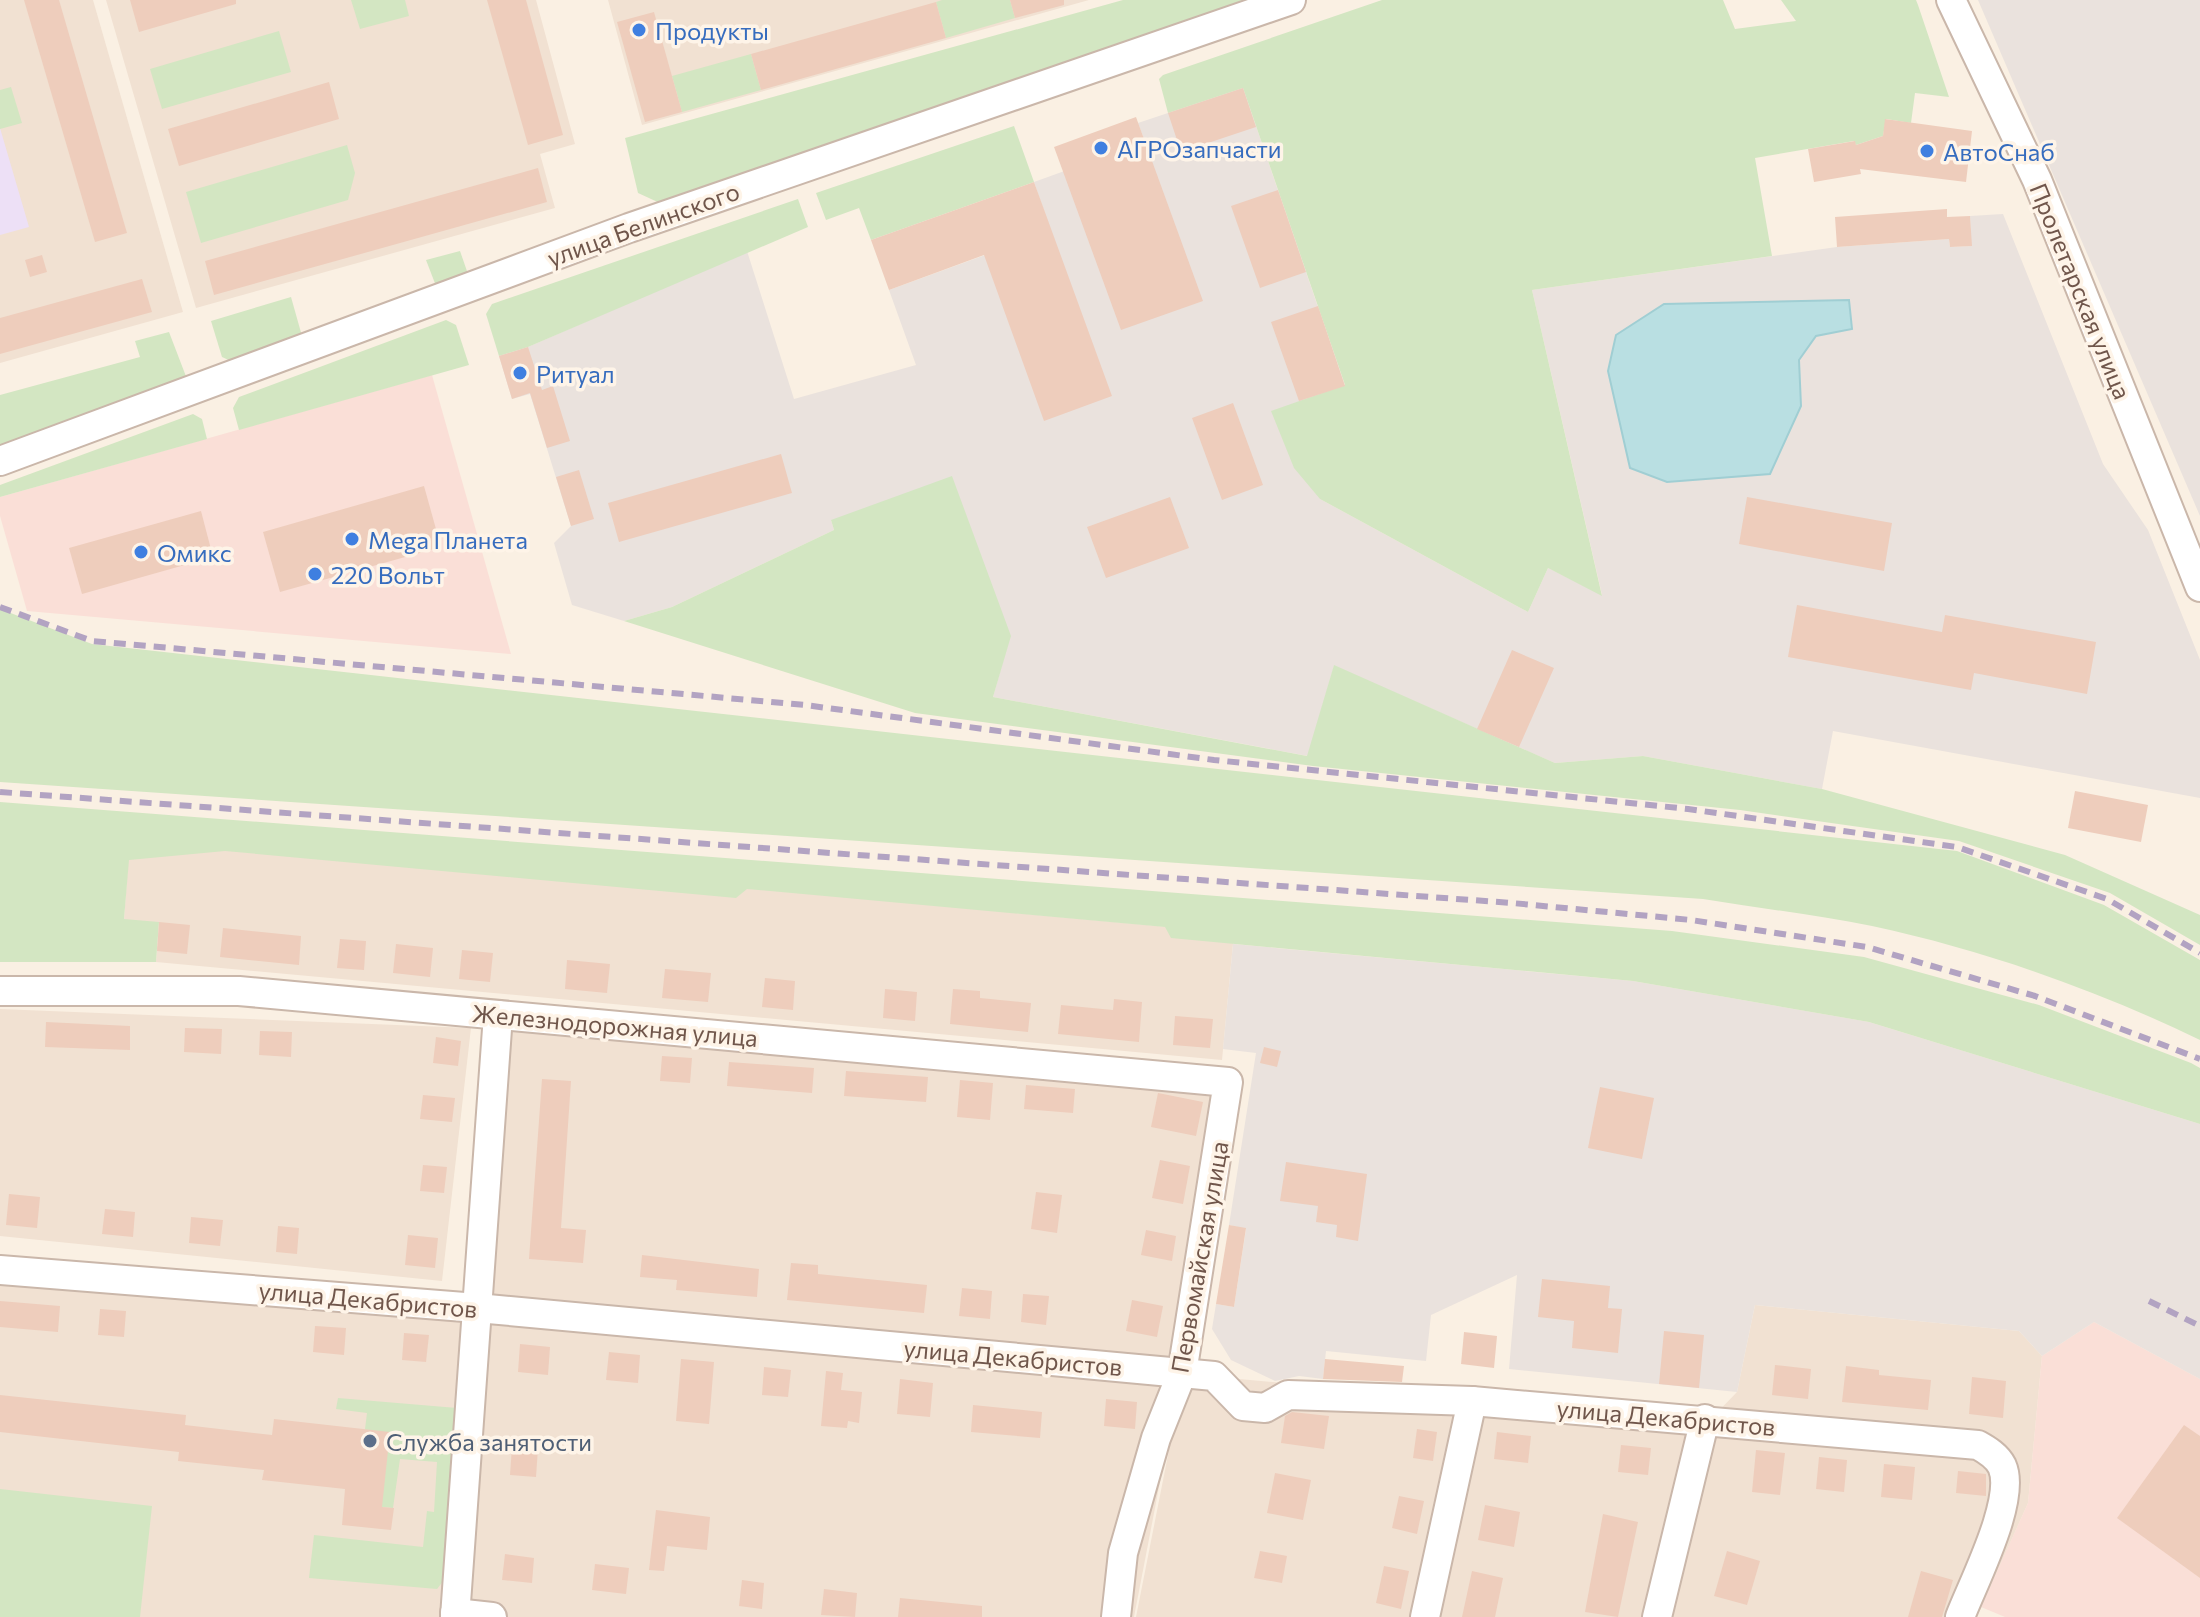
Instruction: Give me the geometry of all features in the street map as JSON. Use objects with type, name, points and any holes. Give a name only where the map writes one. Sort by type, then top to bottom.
[{"type":"street","name":"улица Белинского","points":[[0,461],[643,223],[1291,0]]},
{"type":"street","name":"Пролетарская улица","points":[[1951,0],[2037,180],[2200,587]]},
{"type":"street","name":"Железнодорожная улица","points":[[0,991],[239,991],[1228,1082]]},
{"type":"street","points":[[492,1617],[455,1615],[498,1015]]},
{"type":"street","name":"Первомайская улица","points":[[1116,1617],[1123,1553],[1156,1438],[1182,1373],[1228,1082]]},
{"type":"street","name":"улица Декабристов","points":[[0,1270],[477,1308],[1214,1376],[1243,1406],[1265,1408],[1288,1395],[1472,1401],[1978,1445],[1991,1452],[2002,1466],[2003,1503],[1960,1617]]},
{"type":"street","points":[[1425,1617],[1472,1401]]},
{"type":"street","points":[[1657,1617],[1705,1419]]},
{"type":"shaded area","points":[[0,0],[93,0],[183,312],[0,363]]},
{"type":"shaded area","points":[[106,0],[536,0],[575,144],[540,154],[555,208],[196,308]]},
{"type":"shaded area","points":[[608,0],[1089,0],[642,125]]},
{"type":"shaded area","points":[[1978,0],[2200,0],[2200,516]]},
{"type":"shaded area","points":[[1243,88],[1345,386],[1320,499],[1528,612],[1548,568],[1602,595],[1532,290],[1837,247],[1949,239],[1950,247],[1971,246],[1970,216],[2003,214],[2103,464],[2148,530],[2200,660],[2200,798],[1833,731],[1822,789],[1643,756],[1555,763],[1334,666],[1308,756],[993,697],[1010,636],[831,520],[834,530],[672,607],[624,621],[572,605],[554,543],[571,526],[530,394],[512,399],[499,356],[528,347],[747,251],[794,399],[916,365],[889,290],[1051,231],[1034,182],[1145,142],[1138,123]]},
{"type":"shaded area","points":[[0,128],[29,227],[0,235]]},
{"type":"shaded area","points":[[432,375],[511,654],[27,611],[0,516],[0,497]]},
{"type":"shaded area","points":[[226,840],[1234,933],[1222,1060],[156,962],[159,923],[124,920],[129,849]]},
{"type":"shaded area","points":[[1233,944],[1633,981],[1869,1022],[2200,1124],[2200,1379],[2094,1322],[2042,1356],[2019,1331],[1755,1305],[1737,1392],[1509,1369],[1517,1275],[1431,1315],[1426,1361],[1326,1351],[1323,1379],[1299,1376],[1275,1381],[1231,1360],[1212,1329],[1216,1304],[1234,1307],[1246,1229],[1229,1225],[1256,1053],[1223,1049]]},
{"type":"shaded area","points":[[0,1009],[471,1028],[442,1281],[0,1236]]},
{"type":"shaded area","points":[[512,1018],[1222,1085],[1181,1371],[489,1303]]},
{"type":"shaded area","points":[[0,1271],[475,1309],[452,1617],[0,1617]]},
{"type":"shaded area","points":[[1755,1305],[2019,1331],[2042,1356],[2028,1503],[1977,1617],[1658,1617],[1708,1422],[1737,1392]]},
{"type":"shaded area","points":[[479,1309],[1181,1373],[1134,1617],[507,1617],[458,1612]]},
{"type":"shaded area","points":[[2094,1322],[2200,1379],[2200,1617],[2005,1617],[1981,1607],[2028,1503],[2042,1356]]},
{"type":"shaded area","points":[[1184,1374],[1703,1421],[1656,1617],[1136,1617]]},
{"type":"green space","points":[[351,0],[405,0],[409,16],[360,29]]},
{"type":"green space","points":[[1010,0],[1015,18],[946,38],[936,2]]},
{"type":"green space","points":[[1123,0],[1256,0],[662,204],[638,193],[625,138]]},
{"type":"green space","points":[[1382,0],[1723,0],[1735,29],[1796,21],[1781,0],[1916,0],[1918,5],[1949,97],[1915,93],[1911,123],[1886,119],[1883,136],[1856,145],[1854,141],[1755,158],[1772,256],[1532,290],[1602,596],[1548,568],[1528,612],[1320,499],[1294,468],[1271,411],[1345,385],[1243,88],[1168,113],[1159,79],[1163,75]]},
{"type":"green space","points":[[279,31],[291,72],[162,109],[150,69]]},
{"type":"green space","points":[[751,54],[761,90],[682,112],[672,76]]},
{"type":"green space","points":[[11,87],[22,123],[0,129],[0,90]]},
{"type":"green space","points":[[1014,126],[1034,182],[871,240],[859,208],[826,220],[816,193]]},
{"type":"green space","points":[[347,145],[355,173],[348,200],[201,243],[186,192]]},
{"type":"green space","points":[[798,199],[808,227],[528,347],[499,356],[486,314],[492,304]]},
{"type":"green space","points":[[460,251],[468,274],[436,286],[426,260]]},
{"type":"green space","points":[[291,297],[302,336],[233,362],[222,357],[211,321]]},
{"type":"green space","points":[[446,320],[456,325],[469,365],[239,430],[233,408],[239,397]]},
{"type":"green space","points":[[169,332],[187,379],[0,448],[0,395],[140,357],[135,341]]},
{"type":"green space","points":[[193,414],[202,419],[207,439],[0,497],[0,485]]},
{"type":"green space","points":[[952,476],[1011,636],[993,697],[1307,756],[1334,665],[1555,763],[1643,756],[1822,789],[2065,855],[2200,915],[2200,945],[2110,893],[1959,841],[1740,810],[1313,766],[915,713],[624,621],[672,607],[834,530],[831,520]]},
{"type":"green space","points":[[0,609],[92,644],[1957,851],[2104,905],[2200,960],[2200,1040],[2080,988],[1956,947],[1872,926],[1703,899],[0,782]]},
{"type":"green space","points":[[0,802],[1672,931],[1864,957],[2039,1005],[2191,1063],[2200,1068],[2200,1124],[1869,1022],[1633,981],[1171,938],[1165,927],[747,889],[736,898],[225,851],[129,860],[124,919],[159,922],[156,962],[0,962]]},
{"type":"green space","points":[[338,1398],[457,1408],[444,1580],[437,1589],[309,1578],[314,1535],[423,1547],[427,1511],[434,1512],[437,1462],[400,1459],[393,1508],[382,1507],[365,1429],[367,1413],[336,1409]]},
{"type":"green space","points":[[0,1489],[152,1506],[140,1617],[0,1617]]},
{"type":"water","points":[[1849,300],[1852,329],[1816,336],[1799,360],[1801,406],[1770,474],[1667,482],[1630,468],[1608,371],[1616,335],[1664,304]]},
{"type":"building","points":[[24,0],[59,0],[127,233],[95,242]]},
{"type":"building","points":[[130,0],[236,0],[236,4],[139,32]]},
{"type":"building","points":[[487,0],[526,0],[563,135],[528,145]]},
{"type":"building","points":[[1010,0],[1064,0],[1064,5],[1015,18]]},
{"type":"building","points":[[936,2],[946,38],[761,90],[751,54]]},
{"type":"building","points":[[654,12],[682,112],[645,122],[617,22]]},
{"type":"building","points":[[329,82],[339,119],[179,166],[168,129]]},
{"type":"building","points":[[1243,88],[1256,127],[1181,152],[1168,113]]},
{"type":"building","points":[[1136,117],[1203,301],[1121,330],[1054,147]]},
{"type":"building","points":[[1885,119],[1972,131],[1966,182],[1860,169],[1861,174],[1814,182],[1808,149],[1855,141],[1856,145],[1883,136]]},
{"type":"building","points":[[538,168],[547,202],[214,295],[205,261]]},
{"type":"building","points":[[1034,182],[1112,396],[1044,421],[984,255],[889,290],[871,240]]},
{"type":"building","points":[[1278,190],[1306,272],[1260,288],[1231,206]]},
{"type":"building","points":[[1947,209],[1947,217],[1970,216],[1972,246],[1950,247],[1949,239],[1837,247],[1835,217]]},
{"type":"building","points":[[42,255],[47,272],[30,277],[25,260]]},
{"type":"building","points":[[142,279],[152,312],[0,354],[0,318]]},
{"type":"building","points":[[1318,306],[1345,386],[1299,401],[1271,322]]},
{"type":"building","points":[[528,347],[542,390],[553,386],[570,441],[547,448],[530,393],[512,399],[499,356]]},
{"type":"building","points":[[1233,403],[1263,485],[1222,500],[1192,418]]},
{"type":"building","points":[[781,454],[792,493],[619,542],[608,503]]},
{"type":"building","points":[[579,470],[594,519],[571,526],[556,477]]},
{"type":"building","points":[[424,486],[441,547],[280,592],[263,532]]},
{"type":"building","points":[[1170,497],[1189,548],[1106,578],[1087,527]]},
{"type":"building","points":[[1747,497],[1892,523],[1884,571],[1739,544]]},
{"type":"building","points":[[201,511],[213,557],[82,594],[69,548]]},
{"type":"building","points":[[1797,605],[1942,632],[1945,615],[2096,642],[2087,694],[1974,673],[1971,690],[1788,657]]},
{"type":"building","points":[[1512,650],[1554,668],[1519,747],[1477,729]]},
{"type":"building","points":[[2075,791],[2148,805],[2141,842],[2068,828]]},
{"type":"building","points":[[159,922],[190,925],[187,954],[157,951]]},
{"type":"building","points":[[223,928],[301,936],[299,965],[220,957]]},
{"type":"building","points":[[340,939],[366,941],[364,970],[337,968]]},
{"type":"building","points":[[396,944],[433,948],[430,977],[393,973]]},
{"type":"building","points":[[462,950],[493,953],[490,982],[459,979]]},
{"type":"building","points":[[567,960],[610,964],[607,993],[565,989]]},
{"type":"building","points":[[665,969],[711,973],[708,1002],[662,998]]},
{"type":"building","points":[[765,978],[795,981],[793,1010],[762,1007]]},
{"type":"building","points":[[885,989],[917,992],[915,1021],[883,1018]]},
{"type":"building","points":[[953,989],[980,991],[980,998],[1031,1003],[1028,1032],[950,1024]]},
{"type":"building","points":[[1114,999],[1142,1002],[1139,1042],[1058,1034],[1061,1005],[1113,1010]]},
{"type":"building","points":[[1175,1016],[1213,1019],[1210,1048],[1173,1045]]},
{"type":"building","points":[[46,1022],[130,1026],[130,1050],[45,1047]]},
{"type":"building","points":[[185,1028],[222,1029],[221,1054],[184,1052]]},
{"type":"building","points":[[260,1031],[292,1032],[291,1057],[259,1055]]},
{"type":"building","points":[[436,1037],[461,1041],[458,1066],[433,1063]]},
{"type":"building","points":[[1264,1047],[1281,1051],[1277,1067],[1260,1063]]},
{"type":"building","points":[[662,1056],[692,1058],[690,1083],[660,1081]]},
{"type":"building","points":[[729,1062],[814,1068],[812,1093],[727,1086]]},
{"type":"building","points":[[846,1071],[928,1077],[926,1102],[844,1096]]},
{"type":"building","points":[[542,1079],[571,1081],[561,1228],[586,1230],[583,1263],[529,1259]]},
{"type":"building","points":[[960,1080],[993,1083],[990,1120],[957,1117]]},
{"type":"building","points":[[1026,1085],[1075,1089],[1073,1113],[1024,1109]]},
{"type":"building","points":[[1600,1087],[1654,1098],[1642,1159],[1588,1148]]},
{"type":"building","points":[[1158,1093],[1203,1102],[1196,1136],[1151,1127]]},
{"type":"building","points":[[423,1095],[455,1098],[452,1122],[420,1119]]},
{"type":"building","points":[[1160,1160],[1190,1166],[1183,1204],[1152,1198]]},
{"type":"building","points":[[1286,1162],[1367,1174],[1358,1241],[1336,1237],[1337,1225],[1316,1222],[1318,1206],[1280,1201]]},
{"type":"building","points":[[423,1165],[447,1167],[444,1193],[420,1191]]},
{"type":"building","points":[[1036,1192],[1062,1195],[1057,1233],[1031,1229]]},
{"type":"building","points":[[9,1194],[40,1197],[37,1228],[6,1225]]},
{"type":"building","points":[[105,1209],[135,1212],[133,1237],[102,1234]]},
{"type":"building","points":[[191,1217],[223,1220],[220,1246],[189,1243]]},
{"type":"building","points":[[1229,1225],[1246,1228],[1234,1307],[1216,1304]]},
{"type":"building","points":[[278,1226],[299,1228],[297,1254],[276,1252]]},
{"type":"building","points":[[1146,1230],[1176,1236],[1172,1261],[1141,1255]]},
{"type":"building","points":[[408,1235],[438,1238],[435,1268],[405,1265]]},
{"type":"building","points":[[642,1255],[759,1269],[757,1297],[676,1290],[677,1280],[640,1277]]},
{"type":"building","points":[[791,1263],[818,1265],[818,1274],[927,1285],[924,1313],[787,1300]]},
{"type":"building","points":[[1542,1279],[1610,1286],[1608,1308],[1622,1309],[1618,1353],[1572,1348],[1574,1321],[1538,1317]]},
{"type":"building","points":[[962,1288],[992,1291],[990,1319],[959,1316]]},
{"type":"building","points":[[1023,1294],[1049,1296],[1046,1325],[1021,1322]]},
{"type":"building","points":[[1132,1300],[1163,1306],[1157,1337],[1126,1331]]},
{"type":"building","points":[[0,1301],[60,1306],[58,1332],[0,1327]]},
{"type":"building","points":[[100,1309],[126,1311],[124,1337],[98,1335]]},
{"type":"building","points":[[315,1326],[346,1328],[344,1355],[313,1352]]},
{"type":"building","points":[[1664,1331],[1704,1335],[1699,1388],[1659,1384]]},
{"type":"building","points":[[1464,1332],[1497,1336],[1494,1368],[1461,1364]]},
{"type":"building","points":[[404,1333],[429,1335],[426,1362],[402,1360]]},
{"type":"building","points":[[520,1344],[550,1347],[548,1375],[518,1372]]},
{"type":"building","points":[[609,1352],[640,1355],[638,1383],[606,1380]]},
{"type":"building","points":[[681,1359],[714,1362],[709,1424],[676,1421]]},
{"type":"building","points":[[1325,1359],[1404,1366],[1402,1382],[1323,1379]]},
{"type":"building","points":[[1775,1365],[1811,1369],[1808,1399],[1772,1395]]},
{"type":"building","points":[[1846,1366],[1879,1370],[1879,1375],[1931,1380],[1928,1410],[1842,1402]]},
{"type":"building","points":[[764,1367],[791,1370],[788,1397],[762,1395]]},
{"type":"building","points":[[826,1371],[843,1373],[841,1390],[862,1392],[859,1423],[848,1421],[847,1428],[821,1426]]},
{"type":"building","points":[[1972,1377],[2006,1381],[2003,1418],[1969,1414]]},
{"type":"building","points":[[900,1379],[933,1383],[930,1417],[897,1414]]},
{"type":"building","points":[[0,1395],[186,1415],[185,1425],[272,1435],[274,1419],[390,1432],[382,1507],[394,1508],[391,1530],[342,1525],[345,1489],[262,1480],[264,1470],[178,1461],[179,1452],[0,1432]]},
{"type":"building","points":[[1106,1399],[1137,1402],[1135,1429],[1104,1426]]},
{"type":"building","points":[[973,1405],[1042,1412],[1040,1438],[971,1432]]},
{"type":"building","points":[[1292,1412],[1329,1416],[1324,1449],[1281,1443],[1285,1416]]},
{"type":"building","points":[[2184,1425],[2200,1436],[2200,1578],[2117,1518]]},
{"type":"building","points":[[1417,1429],[1437,1432],[1433,1461],[1413,1458]]},
{"type":"building","points":[[1497,1432],[1531,1436],[1528,1463],[1494,1459]]},
{"type":"building","points":[[1621,1445],[1651,1448],[1648,1475],[1618,1472]]},
{"type":"building","points":[[512,1446],[538,1448],[536,1477],[510,1475]]},
{"type":"building","points":[[1756,1450],[1785,1453],[1780,1495],[1752,1492]]},
{"type":"building","points":[[1819,1457],[1847,1460],[1844,1492],[1816,1489]]},
{"type":"building","points":[[1884,1464],[1915,1467],[1912,1500],[1881,1497]]},
{"type":"building","points":[[1958,1471],[1986,1474],[1986,1496],[1956,1493]]},
{"type":"building","points":[[1275,1473],[1311,1480],[1303,1520],[1267,1513]]},
{"type":"building","points":[[1399,1496],[1424,1501],[1417,1534],[1392,1528]]},
{"type":"building","points":[[1485,1505],[1520,1512],[1514,1547],[1478,1540]]},
{"type":"building","points":[[656,1510],[710,1517],[707,1550],[667,1546],[664,1571],[649,1570]]},
{"type":"building","points":[[1603,1514],[1638,1522],[1618,1617],[1585,1612]]},
{"type":"building","points":[[1260,1551],[1287,1556],[1282,1583],[1254,1578]]},
{"type":"building","points":[[1727,1551],[1760,1561],[1747,1605],[1714,1596]]},
{"type":"building","points":[[505,1554],[534,1558],[532,1583],[502,1580]]},
{"type":"building","points":[[595,1564],[629,1568],[626,1594],[592,1590]]},
{"type":"building","points":[[1384,1566],[1409,1571],[1401,1609],[1376,1603]]},
{"type":"building","points":[[1472,1571],[1503,1578],[1495,1617],[1462,1617]]},
{"type":"building","points":[[1921,1571],[1953,1580],[1942,1617],[1908,1617]]},
{"type":"building","points":[[742,1580],[764,1583],[762,1609],[739,1606]]},
{"type":"building","points":[[824,1589],[857,1593],[855,1617],[821,1615]]},
{"type":"building","points":[[900,1598],[982,1606],[982,1617],[898,1617]]},
{"type":"railway","points":[[0,607],[92,641],[805,705],[1214,760],[1688,809],[1957,847],[2107,899],[2200,953]]},
{"type":"railway","points":[[0,792],[1512,903],[1691,920],[1867,947],[2035,996],[2200,1059]]},
{"type":"railway","points":[[2149,1301],[2200,1326]]},
{"type":"place","name":"Продукты","points":[[639,30]]},
{"type":"place","name":"АГРОзапчасти","points":[[1101,148]]},
{"type":"place","name":"АвтоСнаб","points":[[1927,151]]},
{"type":"place","name":"Ритуал","points":[[520,373]]},
{"type":"place","name":"Mega Планета","points":[[352,539]]},
{"type":"place","name":"Омикс","points":[[141,552]]},
{"type":"place","name":"220 Вольт","points":[[315,574]]},
{"type":"place","name":"Служба занятости","points":[[370,1441]]}]
